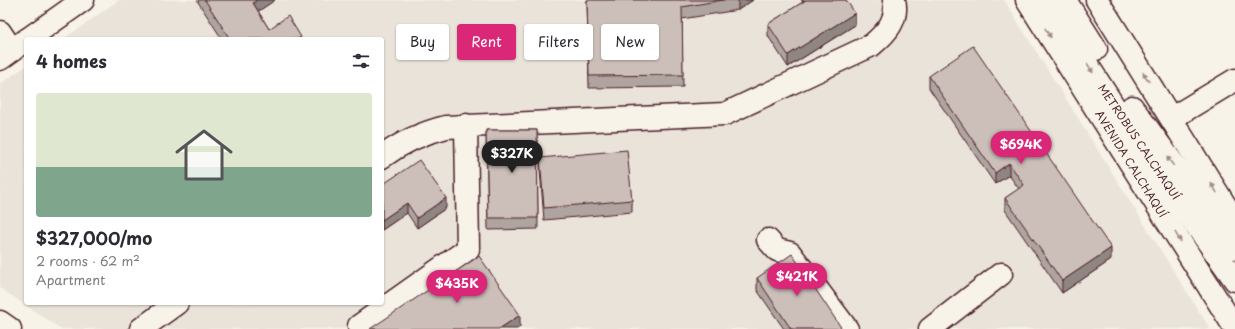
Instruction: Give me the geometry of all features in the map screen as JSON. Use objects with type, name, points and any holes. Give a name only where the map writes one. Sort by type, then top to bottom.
[{"type":"main road","points":[[31,37],[83,0]]},
{"type":"main road","points":[[384,156],[407,140],[424,133],[446,127],[725,114],[872,45],[885,35],[893,23],[896,6],[894,0]]},
{"type":"main road","name":"AVENIDA CALCHAQUÍ","points":[[1027,0],[1235,328]]},
{"type":"main road","name":"METROBUS CALCHAQUÍ","points":[[1046,0],[1136,141],[1235,280]]},
{"type":"main road","name":"METROBUS CALCHAQUÍ","points":[[1065,0],[1141,121],[1235,248]]},
{"type":"main road","points":[[1097,0],[1235,221]]},
{"type":"main road","points":[[0,32],[17,47]]},
{"type":"main road","points":[[1172,118],[1235,80]]},
{"type":"main road","points":[[359,326],[468,249],[466,125]]},
{"type":"main road","points":[[765,250],[790,253],[848,329]]},
{"type":"main road","points":[[943,325],[1001,274]]},
{"type":"main road","points":[[141,329],[174,305]]},
{"type":"main road","points":[[0,322],[10,329]]},
{"type":"shaded area","points":[[119,0],[1004,0],[1210,329],[61,329],[25,305],[384,305],[384,37],[67,37]]},
{"type":"shaded area","points":[[24,67],[24,304],[0,288],[0,84]]},
{"type":"building","points":[[205,0],[257,0],[253,3],[269,29],[288,16],[301,37],[229,37]]},
{"type":"building","points":[[587,0],[723,0],[682,7],[683,75],[589,76],[589,60],[593,60],[593,24],[588,24]]},
{"type":"building","points":[[806,0],[846,0],[855,13],[788,55],[768,24]]},
{"type":"building","points":[[973,46],[1111,248],[1062,281],[1005,198],[1024,185],[1009,163],[995,173],[929,76]]},
{"type":"building","points":[[486,130],[537,130],[538,218],[488,218]]},
{"type":"building","points":[[627,150],[632,200],[544,208],[540,158]]},
{"type":"building","points":[[419,160],[446,198],[417,218],[407,203],[384,219],[384,184]]},
{"type":"building","points":[[792,254],[842,329],[791,329],[757,278]]},
{"type":"building","points":[[479,256],[520,315],[499,329],[370,329]]}]
